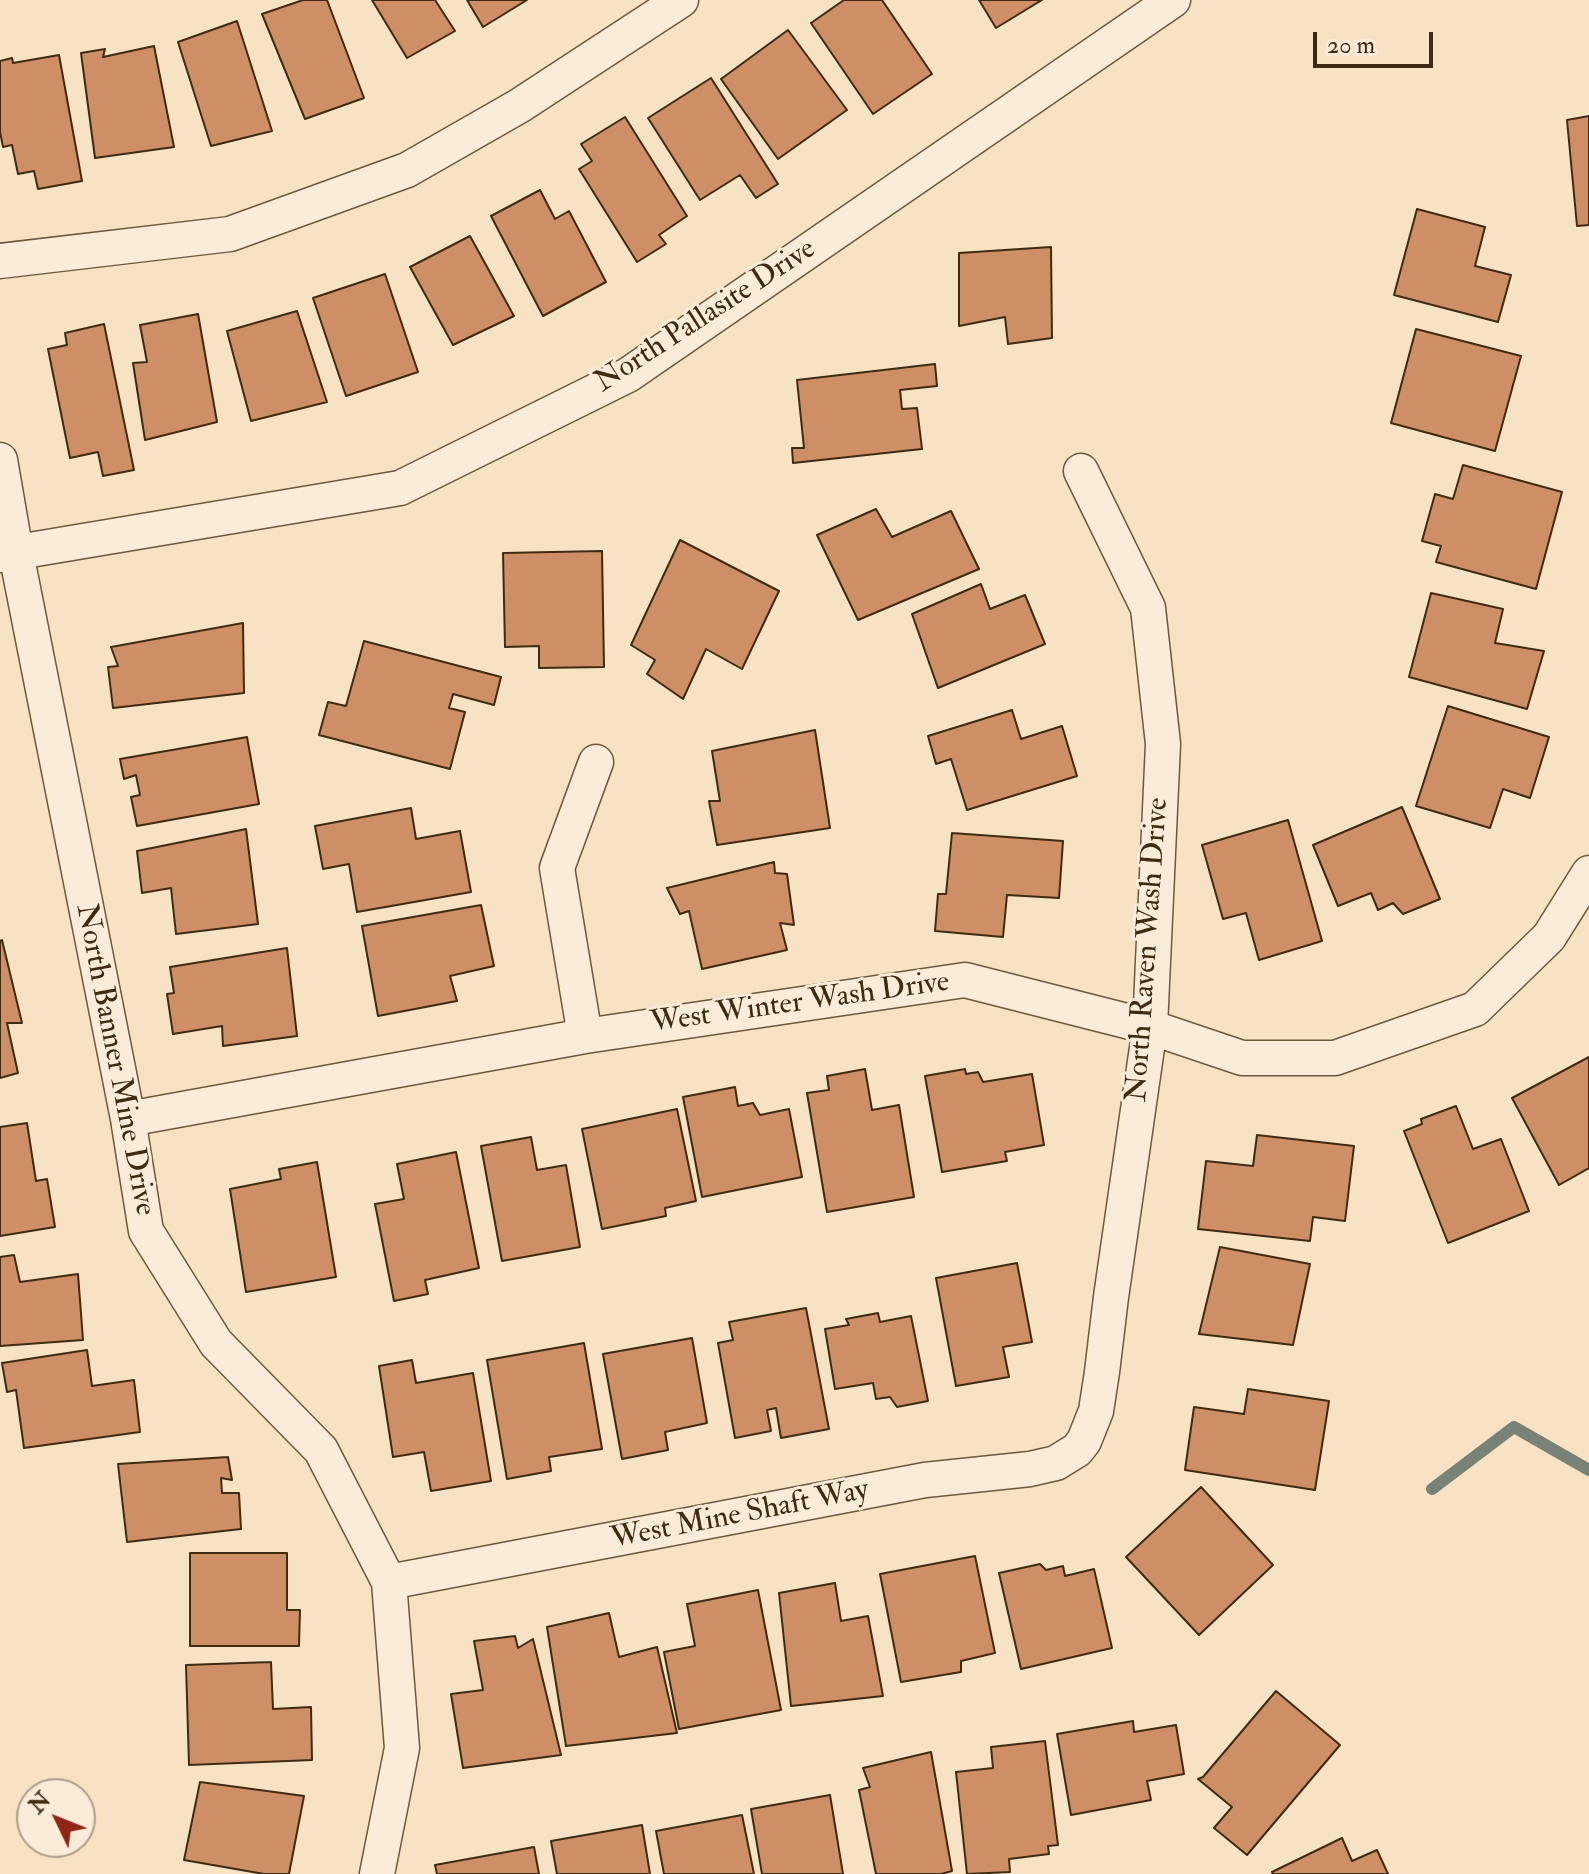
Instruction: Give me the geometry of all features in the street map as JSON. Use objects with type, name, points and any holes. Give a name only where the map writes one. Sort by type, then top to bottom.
[{"type":"street","points":[[0,261],[230,234],[407,170],[519,106],[681,0]]},
{"type":"street","name":"North Pallasite Drive","points":[[8,554],[400,488],[628,375],[1173,0]]},
{"type":"street","name":"North Banner Mine Drive","points":[[0,460],[8,554],[128,1119],[146,1231],[216,1343],[321,1450],[389,1582],[402,1748],[377,1874]]},
{"type":"street","name":"North Raven Wash Drive","points":[[1081,471],[1148,608],[1163,744],[1150,1027],[1096,1411],[1084,1441]]},
{"type":"street","points":[[585,1036],[557,868],[596,762]]},
{"type":"street","name":"West Winter Wash Drive","points":[[128,1119],[585,1036],[965,980],[1150,1027],[1242,1058],[1335,1058],[1475,1009],[1549,937],[1589,873]]},
{"type":"street","name":"West Mine Shaft Way","points":[[389,1582],[925,1480],[1030,1469],[1056,1463],[1077,1450],[1084,1441]]},
{"type":"building","points":[[303,0],[327,0],[364,98],[305,119],[262,14]]},
{"type":"building","points":[[372,0],[435,0],[455,31],[407,58]]},
{"type":"building","points":[[467,0],[527,0],[483,27]]},
{"type":"building","points":[[844,0],[882,0],[932,74],[873,114],[811,23]]},
{"type":"building","points":[[979,0],[1042,0],[996,28]]},
{"type":"building","points":[[237,21],[272,131],[211,146],[178,42]]},
{"type":"building","points":[[788,30],[847,110],[778,159],[721,79]]},
{"type":"building","points":[[154,46],[174,147],[95,158],[81,53],[105,49],[103,57]]},
{"type":"building","points":[[59,55],[82,181],[38,189],[34,171],[18,174],[12,145],[3,147],[0,132],[0,61],[12,58],[13,63]]},
{"type":"building","points":[[711,78],[778,184],[756,198],[740,175],[700,200],[648,118]]},
{"type":"building","points":[[1589,116],[1589,225],[1577,226],[1567,120]]},
{"type":"building","points":[[625,117],[687,216],[659,235],[666,244],[637,262],[579,169],[592,161],[581,144]]},
{"type":"building","points":[[540,190],[555,219],[569,211],[606,282],[543,316],[491,216]]},
{"type":"building","points":[[1417,209],[1485,227],[1475,266],[1511,275],[1498,322],[1394,295]]},
{"type":"building","points":[[470,236],[514,316],[453,345],[410,267]]},
{"type":"building","points":[[1051,247],[1052,338],[1008,344],[1005,317],[959,326],[959,253]]},
{"type":"building","points":[[385,274],[418,372],[346,396],[313,298]]},
{"type":"building","points":[[297,311],[327,402],[251,421],[227,331]]},
{"type":"building","points":[[198,314],[217,422],[145,440],[133,363],[147,362],[140,325]]},
{"type":"building","points":[[104,324],[134,470],[103,476],[98,452],[70,458],[48,349],[67,345],[65,333]]},
{"type":"building","points":[[1416,329],[1521,356],[1495,451],[1391,423]]},
{"type":"building","points":[[935,364],[937,386],[900,390],[902,409],[917,408],[922,449],[793,463],[792,448],[804,448],[797,380]]},
{"type":"building","points":[[1463,465],[1562,492],[1536,589],[1436,562],[1441,546],[1422,541],[1435,494],[1453,499]]},
{"type":"building","points":[[876,509],[892,537],[951,511],[979,569],[858,620],[817,535]]},
{"type":"building","points":[[680,540],[779,591],[742,669],[706,649],[683,699],[647,674],[655,660],[631,645]]},
{"type":"building","points":[[602,551],[604,667],[539,668],[539,646],[505,647],[503,553]]},
{"type":"building","points":[[981,584],[990,609],[1025,595],[1045,644],[938,688],[912,614]]},
{"type":"building","points":[[1431,593],[1503,609],[1495,643],[1544,651],[1527,709],[1409,677]]},
{"type":"building","points":[[243,623],[244,693],[113,708],[108,667],[118,666],[111,647]]},
{"type":"building","points":[[364,641],[501,677],[494,705],[453,694],[449,708],[465,712],[450,769],[319,735],[328,702],[346,706]]},
{"type":"building","points":[[1448,706],[1549,737],[1530,798],[1503,789],[1490,828],[1416,806]]},
{"type":"building","points":[[1012,710],[1021,739],[1062,726],[1077,776],[967,810],[951,759],[936,764],[928,736]]},
{"type":"building","points":[[815,730],[830,828],[717,845],[709,801],[720,801],[712,751]]},
{"type":"building","points":[[247,737],[259,804],[137,826],[131,797],[140,795],[136,775],[124,779],[120,759]]},
{"type":"building","points":[[1402,807],[1440,899],[1403,914],[1393,903],[1378,910],[1371,893],[1338,906],[1313,845]]},
{"type":"building","points":[[411,808],[416,839],[460,831],[471,892],[357,912],[349,864],[323,869],[315,826]]},
{"type":"building","points":[[1288,820],[1322,941],[1259,960],[1246,913],[1223,919],[1202,845]]},
{"type":"building","points":[[246,829],[258,924],[176,934],[171,888],[142,893],[137,851]]},
{"type":"building","points":[[952,833],[1063,841],[1059,898],[1007,895],[1003,937],[935,931],[938,894],[946,894]]},
{"type":"building","points":[[774,862],[775,873],[787,874],[794,925],[780,923],[787,950],[702,969],[689,911],[680,914],[667,888]]},
{"type":"building","points":[[481,905],[494,966],[450,976],[457,1001],[378,1016],[362,926]]},
{"type":"building","points":[[0,941],[22,1023],[7,1023],[18,1073],[0,1078]]},
{"type":"building","points":[[287,948],[297,1036],[223,1046],[222,1026],[173,1034],[167,994],[174,993],[170,967]]},
{"type":"building","points":[[1589,1057],[1589,1168],[1559,1185],[1512,1098]]},
{"type":"building","points":[[865,1069],[872,1110],[899,1105],[914,1197],[827,1212],[807,1093],[829,1090],[827,1076]]},
{"type":"building","points":[[965,1069],[966,1074],[978,1072],[983,1082],[1032,1074],[1044,1145],[1005,1152],[1007,1161],[942,1172],[925,1076]]},
{"type":"building","points":[[735,1087],[738,1106],[753,1103],[760,1115],[789,1109],[802,1177],[702,1197],[683,1097]]},
{"type":"building","points":[[1456,1106],[1473,1149],[1501,1139],[1529,1211],[1448,1243],[1404,1131],[1422,1124],[1421,1119]]},
{"type":"building","points":[[677,1109],[696,1201],[665,1208],[666,1216],[602,1229],[582,1129]]},
{"type":"building","points":[[27,1123],[36,1181],[47,1179],[55,1227],[0,1236],[0,1127]]},
{"type":"building","points":[[1257,1135],[1354,1146],[1345,1221],[1313,1217],[1310,1241],[1198,1229],[1206,1161],[1253,1166]]},
{"type":"building","points":[[531,1137],[537,1170],[566,1165],[580,1247],[502,1261],[481,1146]]},
{"type":"building","points":[[456,1152],[479,1268],[425,1280],[428,1294],[394,1301],[375,1204],[404,1199],[397,1164]]},
{"type":"building","points":[[317,1162],[336,1277],[246,1292],[230,1189],[281,1179],[279,1169]]},
{"type":"building","points":[[1220,1247],[1310,1264],[1293,1345],[1199,1334]]},
{"type":"building","points":[[14,1255],[20,1282],[78,1274],[83,1340],[0,1346],[0,1257]]},
{"type":"building","points":[[1017,1263],[1032,1342],[1003,1347],[1009,1377],[956,1386],[936,1278]]},
{"type":"building","points":[[806,1308],[829,1429],[781,1438],[776,1408],[767,1410],[771,1431],[735,1438],[718,1343],[733,1340],[729,1322]]},
{"type":"building","points":[[878,1313],[880,1322],[911,1316],[928,1401],[897,1407],[890,1397],[876,1399],[873,1383],[835,1389],[825,1329],[849,1325],[846,1319]]},
{"type":"building","points":[[692,1338],[707,1423],[665,1432],[668,1450],[622,1459],[603,1354]]},
{"type":"building","points":[[584,1343],[602,1449],[549,1457],[551,1471],[507,1479],[487,1360]]},
{"type":"building","points":[[87,1350],[92,1386],[134,1380],[140,1432],[24,1448],[16,1390],[7,1392],[2,1363]]},
{"type":"building","points":[[412,1360],[416,1383],[473,1373],[491,1481],[431,1491],[424,1452],[393,1457],[379,1366]]},
{"type":"building","points":[[1248,1389],[1329,1401],[1315,1490],[1185,1470],[1194,1407],[1244,1414]]},
{"type":"building","points":[[228,1457],[232,1480],[221,1478],[222,1493],[239,1493],[241,1529],[127,1542],[118,1464]]},
{"type":"building","points":[[1201,1487],[1273,1565],[1199,1635],[1126,1557]]},
{"type":"building","points":[[190,1553],[287,1553],[287,1610],[300,1610],[299,1646],[190,1646]]},
{"type":"building","points":[[975,1556],[995,1653],[961,1661],[961,1672],[901,1682],[880,1574]]},
{"type":"building","points":[[1040,1564],[1046,1570],[1063,1566],[1065,1576],[1094,1569],[1112,1648],[1021,1669],[999,1573]]},
{"type":"building","points":[[835,1583],[841,1621],[868,1616],[883,1696],[791,1706],[779,1593]]},
{"type":"building","points":[[758,1590],[781,1710],[679,1729],[664,1652],[695,1646],[687,1604]]},
{"type":"building","points":[[609,1613],[619,1657],[657,1647],[677,1733],[566,1746],[547,1627]]},
{"type":"building","points":[[515,1636],[518,1648],[533,1639],[561,1755],[463,1768],[451,1694],[483,1690],[474,1641]]},
{"type":"building","points":[[271,1662],[273,1709],[311,1707],[312,1760],[189,1765],[186,1665]]},
{"type":"building","points":[[1276,1691],[1340,1745],[1247,1855],[1214,1828],[1232,1807],[1198,1779],[1203,1777]]},
{"type":"building","points":[[1133,1721],[1134,1732],[1176,1725],[1184,1774],[1147,1781],[1151,1800],[1071,1815],[1057,1734]]},
{"type":"building","points":[[1045,1741],[1058,1845],[1048,1846],[1049,1854],[1009,1859],[1010,1872],[967,1874],[956,1772],[993,1768],[991,1747]]},
{"type":"building","points":[[931,1752],[952,1871],[941,1874],[876,1874],[859,1790],[870,1787],[863,1768]]},
{"type":"building","points":[[200,1782],[304,1796],[289,1874],[264,1874],[184,1860]]},
{"type":"building","points":[[830,1795],[843,1874],[762,1874],[751,1809]]},
{"type":"building","points":[[742,1815],[754,1874],[664,1874],[656,1831]]},
{"type":"building","points":[[642,1825],[650,1874],[557,1874],[551,1841]]},
{"type":"building","points":[[1342,1838],[1352,1861],[1377,1850],[1388,1874],[1273,1874],[1272,1872]]},
{"type":"building","points":[[534,1847],[539,1874],[437,1874],[435,1865]]},
{"type":"waterway","points":[[1432,1489],[1514,1427],[1589,1470]]}]
